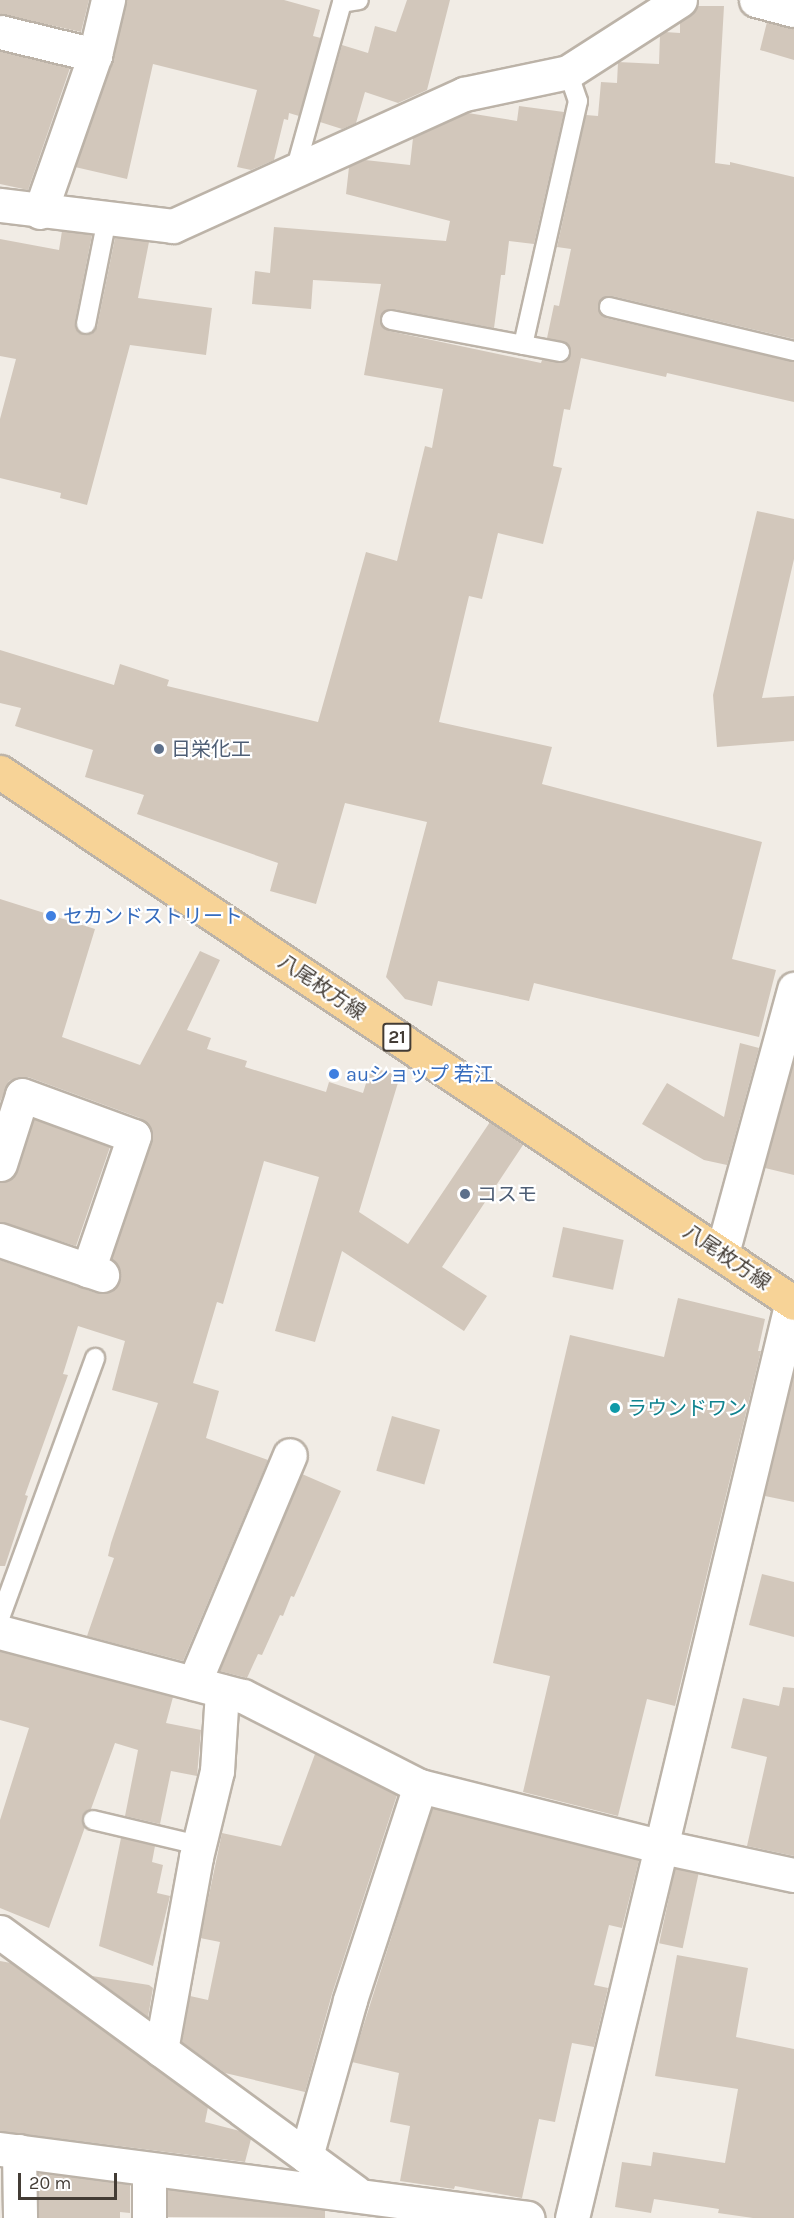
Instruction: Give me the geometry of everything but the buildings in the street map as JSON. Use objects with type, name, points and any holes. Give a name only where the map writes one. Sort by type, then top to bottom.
[{"type":"main road","name":"八尾枚方線","points":[[0,772],[793,1302]]},
{"type":"street","points":[[40,212],[95,55],[108,0]]},
{"type":"street","points":[[756,0],[794,10]]},
{"type":"street","points":[[0,205],[40,212],[173,226],[464,94],[568,72],[669,3]]},
{"type":"street","points":[[0,32],[95,55]]},
{"type":"street","points":[[722,1253],[794,989]]},
{"type":"street","points":[[0,1164],[22,1095],[134,1136],[95,1272],[0,1240]]},
{"type":"street","points":[[572,2218],[793,1302]]},
{"type":"street","points":[[161,2050],[199,1845],[217,1771],[208,1687],[290,1455]]},
{"type":"street","points":[[0,1632],[243,1696],[420,1786],[663,1847],[794,1875]]},
{"type":"street","points":[[306,2156],[350,2000],[420,1786]]},
{"type":"street","points":[[0,1932],[356,2193]]},
{"type":"street","points":[[20,2218],[9,2150],[356,2193],[528,2218]]},
{"type":"street","points":[[149,2169],[149,2218]]},
{"type":"lane","points":[[296,171],[342,3],[359,0]]},
{"type":"lane","points":[[523,345],[578,101],[568,72]]},
{"type":"lane","points":[[86,324],[106,219]]},
{"type":"lane","points":[[609,307],[794,351]]},
{"type":"lane","points":[[391,320],[560,352]]},
{"type":"lane","points":[[0,1618],[95,1358]]},
{"type":"lane","points":[[93,1820],[199,1845]]},
{"type":"place","name":"日栄化工","points":[[159,749]]},
{"type":"place","name":"セカンドストリート","points":[[51,916]]},
{"type":"place","name":"auショップ 若江","points":[[334,1074]]},
{"type":"place","name":"コスモ","points":[[465,1194]]},
{"type":"place","name":"ラウンドワン","points":[[615,1408]]}]
